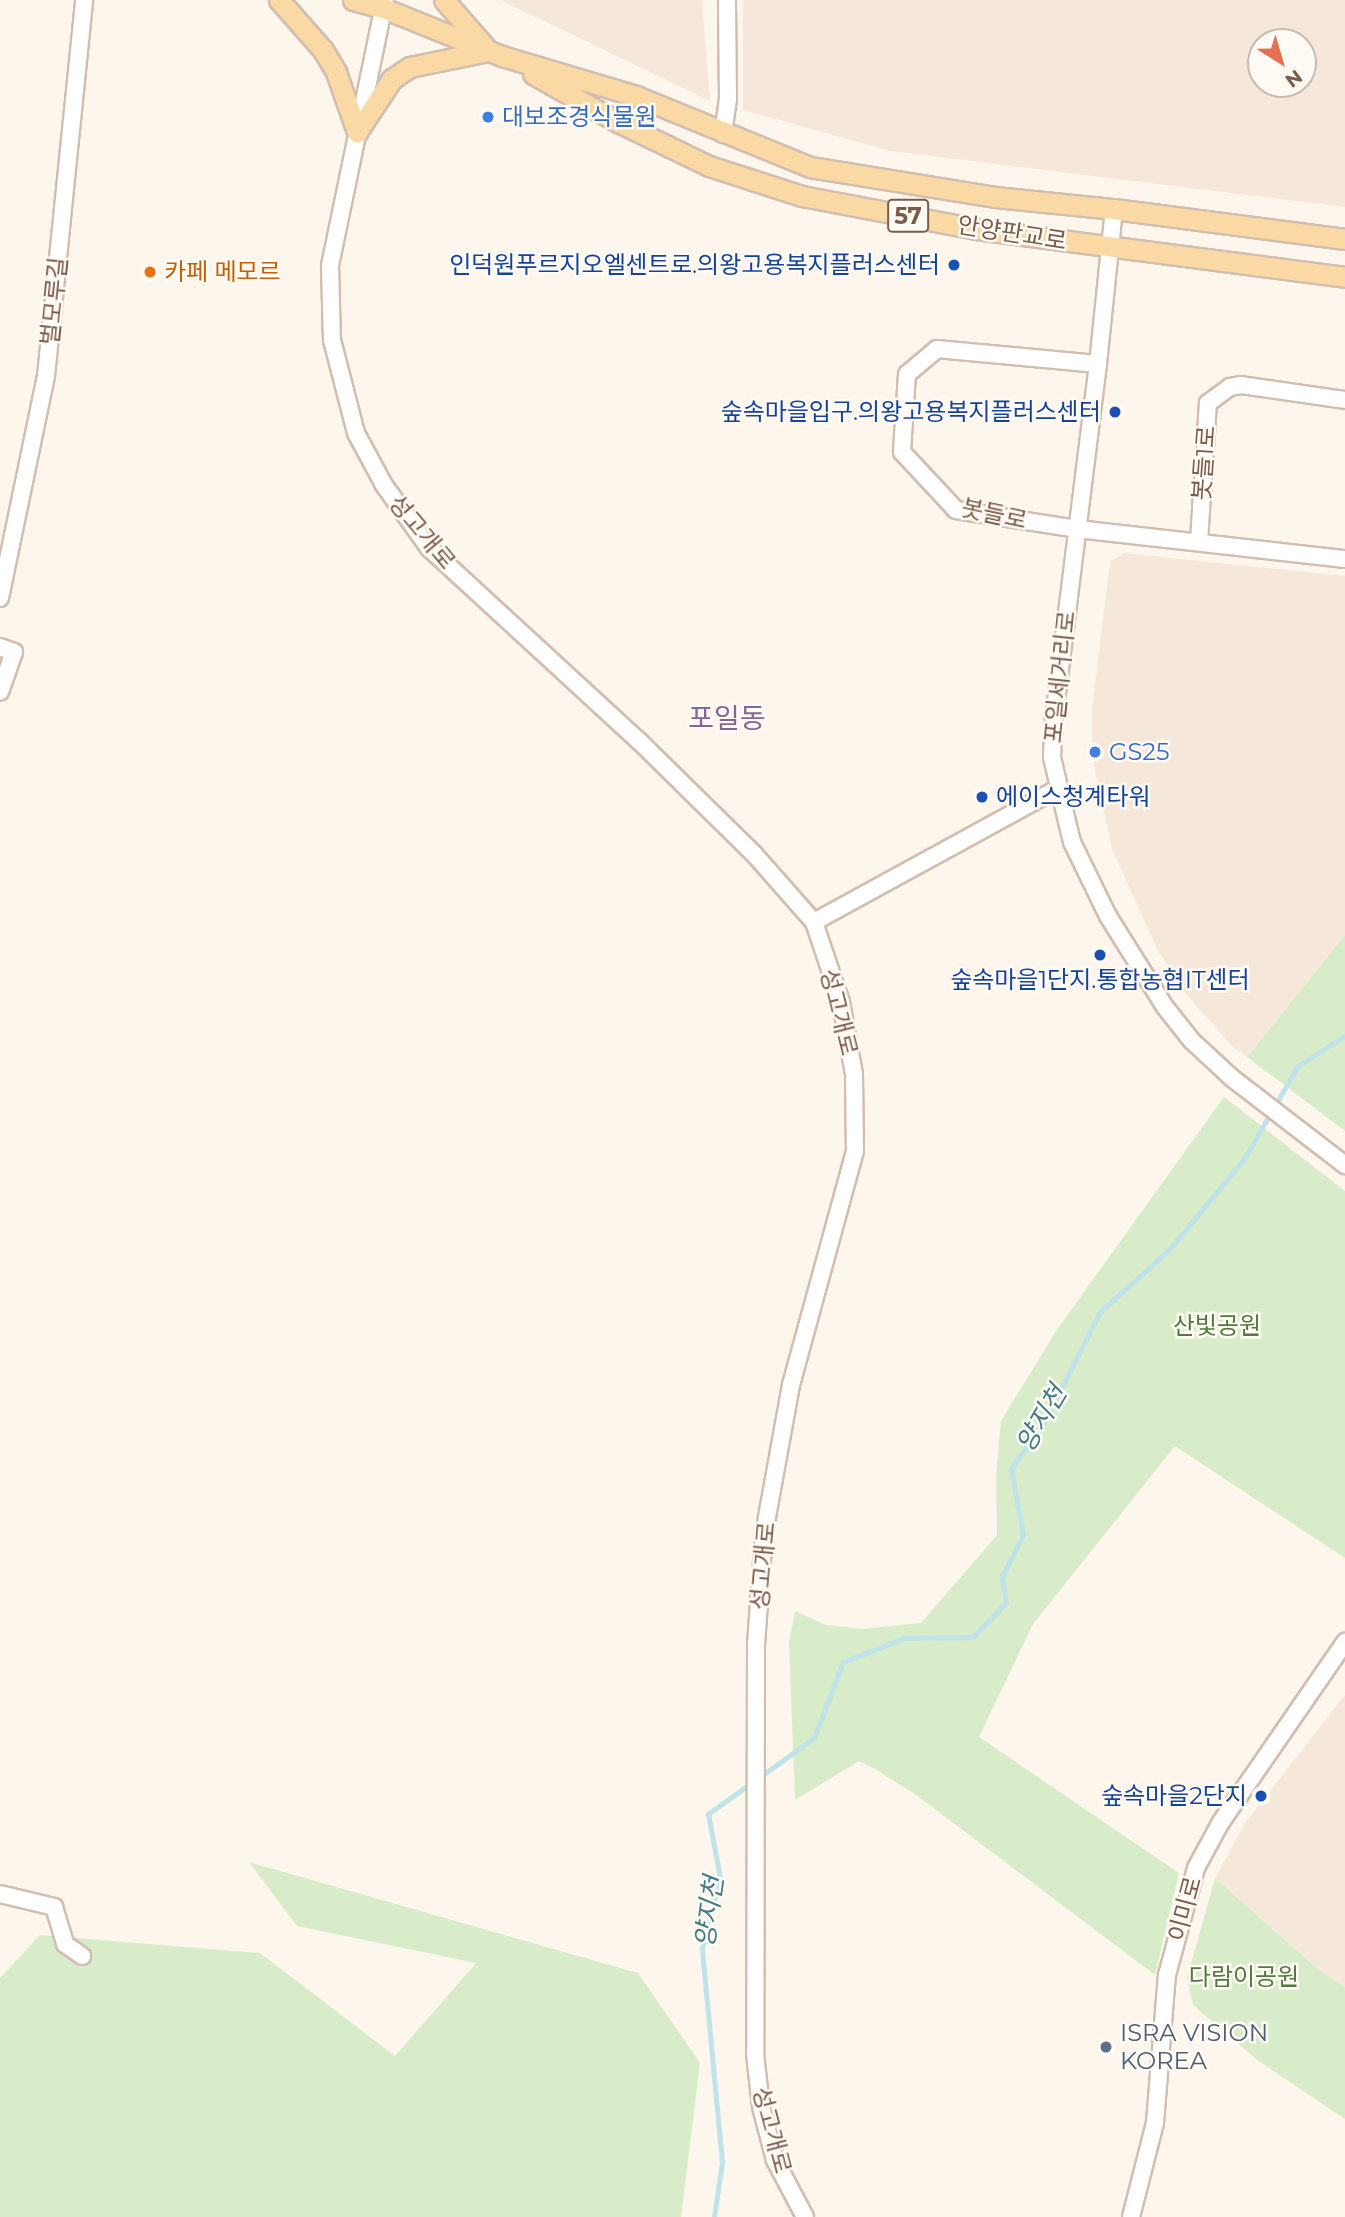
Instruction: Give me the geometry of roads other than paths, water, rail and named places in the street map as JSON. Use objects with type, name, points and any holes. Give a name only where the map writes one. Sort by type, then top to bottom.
[{"type":"main road","points":[[279,0],[323,50],[336,72],[357,132]]},
{"type":"main road","name":"안양판교로","points":[[353,0],[384,4],[495,54],[618,122],[709,166],[802,196],[976,229],[1345,277]]},
{"type":"main road","points":[[444,0],[495,54]]},
{"type":"main road","points":[[357,132],[392,79],[410,67],[495,54]]},
{"type":"main road","name":"안양판교로","points":[[495,54],[636,96],[723,134],[810,167],[995,197],[1114,209],[1345,239]]},
{"type":"street","name":"벌모루길","points":[[0,598],[46,376],[84,0]]},
{"type":"street","points":[[723,134],[728,100],[727,0]]},
{"type":"street","name":"성고개로","points":[[384,4],[330,266],[332,340],[356,433],[384,485],[429,548],[639,741],[754,854],[814,922],[841,1002],[854,1074],[855,1151],[791,1385],[764,1533],[756,1645],[755,2054],[761,2107],[775,2160],[805,2217]]},
{"type":"street","name":"포일세거리로","points":[[1114,209],[1098,364],[1054,715],[1052,757],[1072,842],[1138,967],[1192,1041],[1265,1104],[1345,1165]]},
{"type":"street","name":"봇들로","points":[[1098,364],[937,349],[907,374],[902,452],[956,510],[1077,529],[1345,559]]},
{"type":"street","name":"봇들1로","points":[[1199,541],[1208,403],[1230,387],[1241,385],[1345,400]]},
{"type":"street","points":[[0,647],[14,652],[0,692]]},
{"type":"street","points":[[814,922],[1059,788]]},
{"type":"street","name":"이미로","points":[[1131,2217],[1155,2123],[1167,1975],[1196,1868],[1221,1822],[1345,1642]]},
{"type":"street","points":[[0,1894],[54,1907],[65,1944],[82,1956]]},
{"type":"waterway","name":"양지천","points":[[761,1776],[814,1738],[843,1662],[904,1638],[973,1637],[1006,1603],[1002,1577],[1023,1535],[1011,1469],[1044,1422],[1100,1312],[1168,1251],[1244,1159],[1298,1066],[1345,1036]]},
{"type":"waterway","name":"양지천","points":[[714,2217],[722,2162],[702,1949],[720,1878],[708,1814],[751,1783]]},
{"type":"place","name":"대보조경식물원","points":[[488,117]]},
{"type":"place","name":"인덕원푸르지오엘센트로.의왕고용복지플러스센터","points":[[954,265]]},
{"type":"place","name":"카페 메모르","points":[[150,272]]},
{"type":"place","name":"숲속마을입구.의왕고용복지플러스센터","points":[[1115,412]]},
{"type":"place","name":"GS25","points":[[1095,752]]},
{"type":"place","name":"에이스청계타워","points":[[982,797]]},
{"type":"place","name":"숲속마을1단지.통합농협IT센터","points":[[1100,955]]},
{"type":"place","name":"숲속마을2단지","points":[[1261,1796]]},
{"type":"place","name":"ISRA VISION KOREA","points":[[1106,2047]]},
{"type":"district","name":"포일동","points":[[727,718]]},
{"type":"park label","name":"산빛공원","points":[[1217,1326]]},
{"type":"park label","name":"다람이공원","points":[[1244,1977]]}]
